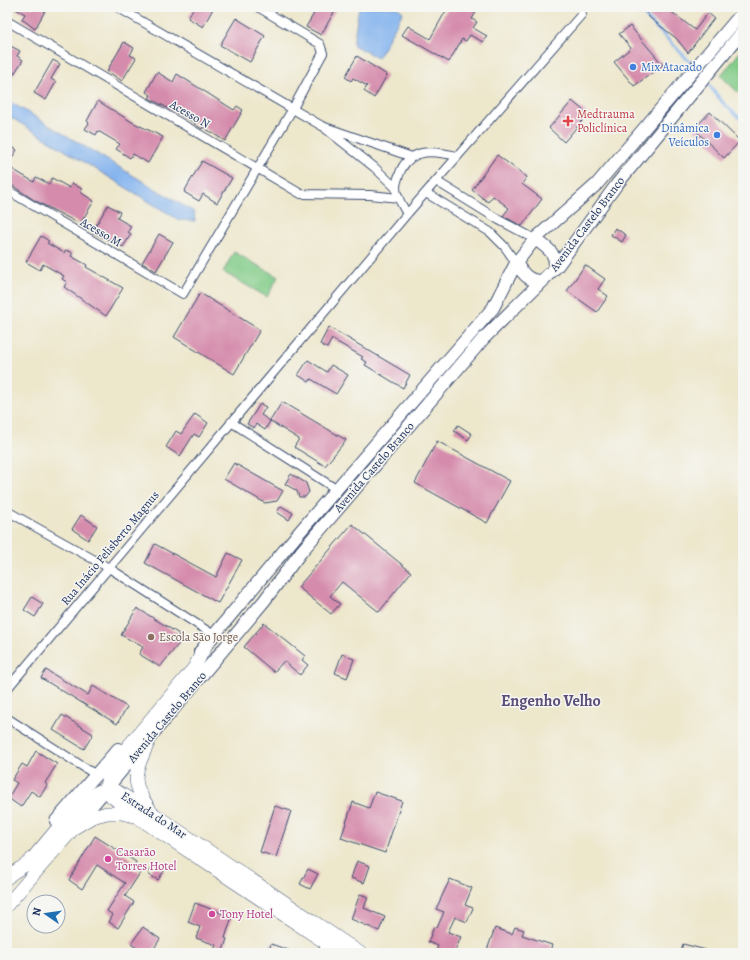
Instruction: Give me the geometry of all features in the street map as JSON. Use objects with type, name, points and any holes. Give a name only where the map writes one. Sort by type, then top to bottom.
[{"type":"main road","name":"Avenida Castelo Branco","points":[[10,875],[336,489],[493,308],[516,263],[535,239],[597,184],[743,12]]},
{"type":"main road","name":"Avenida Castelo Branco","points":[[7,906],[150,738],[264,600],[301,552],[483,339],[553,270],[617,184],[743,32]]},
{"type":"main road","points":[[535,239],[553,254],[556,264],[553,270]]},
{"type":"main road","points":[[516,263],[527,277],[537,281],[543,280]]},
{"type":"main road","points":[[10,875],[30,861],[84,800],[106,788],[108,773],[115,762],[194,668],[210,640]]},
{"type":"main road","points":[[150,738],[137,769],[135,781],[139,794],[152,813]]},
{"type":"main road","name":"Estrada do Mar","points":[[106,788],[118,792],[152,813],[360,953]]},
{"type":"main road","name":"Estrada do Mar","points":[[106,788],[115,800],[139,818],[324,948],[341,953]]},
{"type":"main road","points":[[74,828],[92,817],[107,813],[121,813],[139,818]]},
{"type":"street","points":[[118,7],[292,110],[322,126],[412,157]]},
{"type":"street","points":[[258,7],[320,44],[323,53],[258,168]]},
{"type":"street","name":"Rua Inácio Felisberto Magnus","points":[[7,689],[407,214],[582,14]]},
{"type":"street","name":"Acesso N","points":[[7,21],[301,194],[399,198]]},
{"type":"street","points":[[322,126],[374,167],[396,188]]},
{"type":"street","points":[[407,214],[396,188],[397,179],[403,166],[412,157],[423,152],[434,151],[457,156]]},
{"type":"street","name":"Acesso M","points":[[7,190],[183,294],[258,168]]},
{"type":"street","points":[[436,180],[499,220],[535,239]]},
{"type":"street","points":[[426,192],[490,232],[505,247],[516,263]]},
{"type":"street","points":[[490,232],[499,220]]},
{"type":"street","points":[[231,422],[336,489]]},
{"type":"street","points":[[7,511],[109,568],[210,640]]},
{"type":"street","points":[[7,718],[96,775]]},
{"type":"green space","points":[[743,48],[743,97],[721,76]]},
{"type":"green space","points":[[234,252],[278,277],[267,297],[223,272]]},
{"type":"water","points":[[359,7],[397,7],[403,12],[378,58],[353,45]]},
{"type":"water","points":[[7,100],[194,212],[195,221],[179,220],[7,115]]},
{"type":"building","points":[[12,7],[42,7],[46,9],[35,29],[22,19],[25,14]]},
{"type":"building","points":[[194,7],[214,7],[203,27],[188,18]]},
{"type":"building","points":[[318,7],[337,7],[321,35],[306,27]]},
{"type":"building","points":[[448,7],[479,7],[472,19],[477,22],[473,28],[487,36],[483,42],[470,35],[466,41],[462,39],[449,62],[402,35],[408,26],[430,39]]},
{"type":"building","points":[[642,7],[665,7],[695,30],[708,13],[714,18],[688,53],[676,38],[650,18]]},
{"type":"building","points":[[236,18],[265,36],[250,62],[220,45]]},
{"type":"building","points":[[630,26],[663,65],[634,86],[614,62],[631,48],[619,34]]},
{"type":"building","points":[[124,42],[134,48],[130,55],[136,58],[122,81],[107,71]]},
{"type":"building","points":[[7,44],[20,51],[17,56],[23,60],[12,77],[7,74]]},
{"type":"building","points":[[357,56],[387,75],[374,98],[364,91],[367,86],[353,78],[351,81],[345,77]]},
{"type":"building","points":[[53,60],[60,64],[51,79],[56,82],[46,100],[34,93]]},
{"type":"building","points":[[157,72],[173,82],[177,74],[234,110],[237,106],[243,110],[225,141],[203,127],[202,129],[194,124],[195,123],[149,98],[151,95],[146,92]]},
{"type":"building","points":[[98,101],[132,122],[163,137],[148,163],[133,154],[130,158],[116,149],[120,144],[98,131],[96,135],[85,129],[89,123],[87,121]]},
{"type":"building","name":"Medtrauma Policlínica","points":[[572,101],[588,114],[564,142],[549,128]]},
{"type":"building","name":"Dinâmica Veículos","points":[[710,112],[740,141],[724,158],[694,129]]},
{"type":"building","points":[[7,144],[17,150],[7,166]]},
{"type":"building","points":[[497,155],[527,177],[522,184],[542,199],[522,226],[503,216],[509,208],[493,196],[488,202],[472,190]]},
{"type":"building","points":[[202,161],[232,178],[217,203],[203,194],[199,201],[184,192]]},
{"type":"building","points":[[7,166],[34,182],[36,177],[49,184],[52,178],[70,188],[72,183],[82,189],[80,192],[94,201],[80,224],[34,200],[7,182]]},
{"type":"building","points":[[108,205],[120,212],[117,218],[131,226],[128,232],[131,234],[123,247],[92,232]]},
{"type":"building","points":[[615,228],[626,235],[622,242],[611,235]]},
{"type":"building","points":[[159,234],[173,242],[156,271],[142,263]]},
{"type":"building","points":[[41,236],[49,241],[47,243],[64,253],[66,250],[73,253],[71,256],[87,265],[86,267],[123,288],[106,316],[64,287],[67,282],[62,279],[64,276],[43,264],[40,270],[26,262]]},
{"type":"building","points":[[585,265],[605,279],[598,289],[608,296],[597,312],[567,291]]},
{"type":"building","points":[[200,293],[260,330],[234,374],[174,337]]},
{"type":"building","points":[[329,327],[410,375],[403,388],[365,365],[367,362],[361,359],[363,357],[332,339],[327,348],[320,344]]},
{"type":"building","points":[[308,360],[327,372],[331,365],[348,375],[336,394],[311,379],[309,382],[298,375]]},
{"type":"building","points":[[282,402],[346,440],[325,466],[294,447],[299,439],[270,421]]},
{"type":"building","points":[[260,404],[266,407],[261,415],[270,421],[265,430],[256,424],[254,428],[247,424]]},
{"type":"building","points":[[195,414],[208,423],[199,437],[194,434],[180,456],[166,447],[176,431],[181,434]]},
{"type":"building","points":[[458,425],[472,434],[468,440],[454,431]]},
{"type":"building","points":[[437,441],[510,481],[487,523],[415,483]]},
{"type":"building","points":[[234,463],[283,491],[277,501],[265,503],[224,479]]},
{"type":"building","points":[[291,474],[306,483],[309,492],[305,497],[299,497],[297,491],[285,484]]},
{"type":"building","points":[[281,506],[293,513],[289,520],[277,512]]},
{"type":"building","points":[[81,515],[97,526],[88,540],[72,529]]},
{"type":"building","points":[[352,524],[411,572],[379,612],[342,582],[330,596],[340,604],[331,614],[298,587]]},
{"type":"building","points":[[155,544],[216,577],[228,553],[242,560],[218,603],[145,563]]},
{"type":"building","points":[[32,597],[43,604],[35,617],[24,610]]},
{"type":"building","name":"Escola São Jorge","points":[[137,608],[179,634],[177,639],[181,641],[160,667],[139,654],[143,647],[121,635]]},
{"type":"building","points":[[264,623],[305,656],[302,660],[308,665],[300,675],[284,661],[274,672],[244,647]]},
{"type":"building","points":[[342,654],[354,659],[347,678],[335,673]]},
{"type":"building","points":[[46,670],[88,695],[93,686],[127,707],[117,724],[41,678]]},
{"type":"building","points":[[62,715],[93,734],[84,749],[53,730]]},
{"type":"building","points":[[36,751],[57,764],[45,783],[47,785],[40,797],[31,791],[21,807],[8,798],[17,783],[12,780],[22,764],[27,767]]},
{"type":"building","points":[[375,792],[402,801],[385,853],[341,838],[353,802],[369,808]]},
{"type":"building","points":[[275,806],[291,811],[276,857],[260,852]]},
{"type":"building","points":[[95,836],[136,862],[133,869],[140,873],[125,896],[134,902],[118,928],[109,922],[113,915],[107,911],[125,883],[97,865],[82,889],[69,880]]},
{"type":"building","points":[[357,861],[370,866],[364,883],[351,878]]},
{"type":"building","points":[[154,865],[164,871],[158,880],[148,874]]},
{"type":"building","points":[[308,869],[318,874],[310,889],[300,884]]},
{"type":"building","points":[[450,879],[472,888],[465,905],[473,908],[467,922],[455,917],[448,932],[461,937],[454,953],[435,953],[438,946],[428,942],[434,927],[437,928],[444,912],[436,909]]},
{"type":"building","points":[[360,894],[368,897],[364,908],[385,917],[379,931],[351,919]]},
{"type":"building","points":[[195,903],[232,917],[222,953],[213,953],[216,945],[196,938],[200,927],[188,922]]},
{"type":"building","points":[[143,927],[160,939],[151,953],[144,953],[131,944]]},
{"type":"building","points":[[515,927],[524,930],[522,935],[552,945],[549,953],[509,953],[502,951],[501,953],[496,953],[487,950],[495,928],[512,934]]},
{"type":"building","points":[[271,944],[294,952],[268,953]]},
{"type":"building","points":[[683,944],[706,950],[706,953],[680,953]]},
{"type":"waterway","points":[[636,7],[690,62]]},
{"type":"waterway","points":[[709,85],[724,104],[743,121]]},
{"type":"place","name":"Mix Atacado","points":[[633,67]]},
{"type":"place","name":"Medtrauma Policlínica","points":[[568,121]]},
{"type":"place","name":"Dinâmica Veículos","points":[[717,135]]},
{"type":"place","name":"Escola São Jorge","points":[[151,637]]},
{"type":"place","name":"Casarão Torres Hotel","points":[[108,859]]},
{"type":"place","name":"Tony Hotel","points":[[212,914]]},
{"type":"district","name":"Engenho Velho","points":[[551,700]]}]
